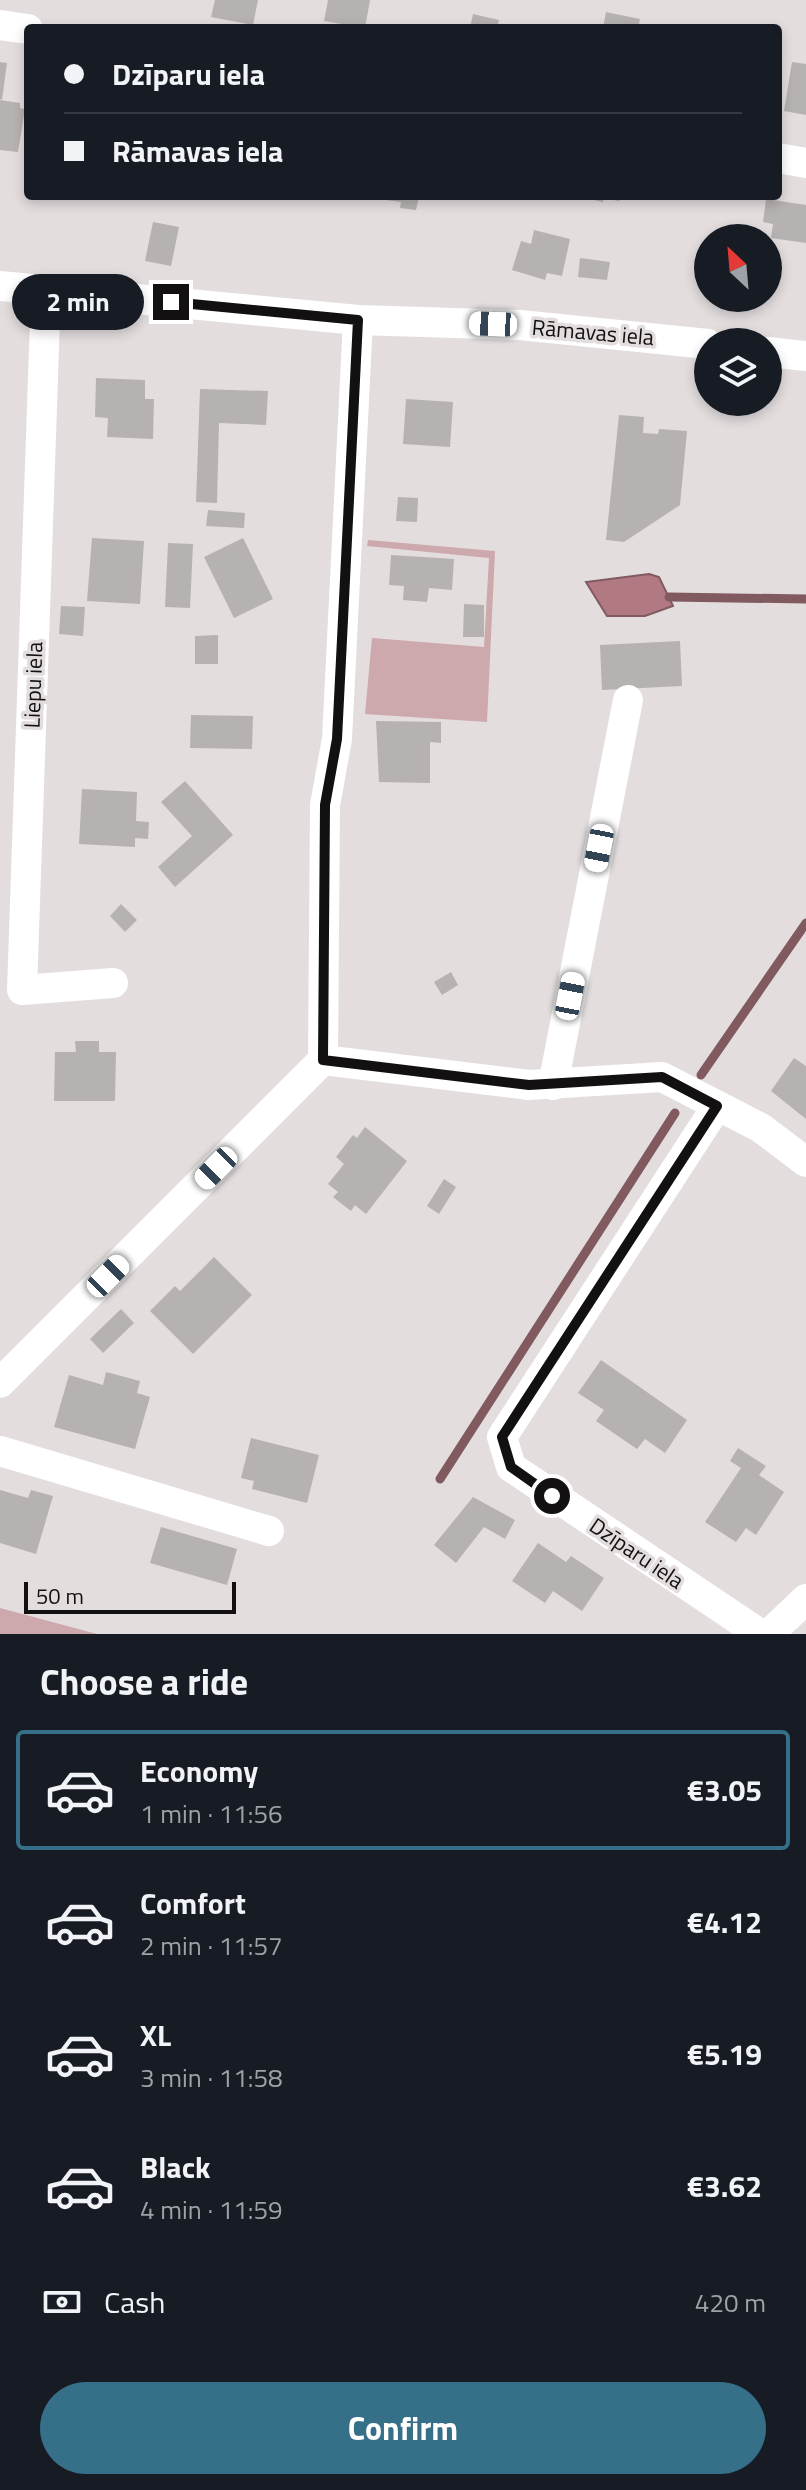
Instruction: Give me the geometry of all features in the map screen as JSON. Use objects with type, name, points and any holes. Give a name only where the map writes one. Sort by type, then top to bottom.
[{"type":"street","points":[[0,25],[24,28]]},
{"type":"street","points":[[782,159],[806,163]]},
{"type":"street","name":"Rāmavas iela","points":[[0,286],[358,320],[520,325],[694,343]]},
{"type":"street","name":"Liepu iela","points":[[46,290],[22,990],[113,983]]},
{"type":"street","points":[[0,1383],[323,1060],[325,805],[337,739],[358,320]]},
{"type":"street","points":[[782,353],[806,356]]},
{"type":"street","points":[[560,1085],[628,700]]},
{"type":"street","points":[[323,1060],[560,1085],[662,1077],[761,1128],[806,1162]]},
{"type":"street","name":"Dzīparu iela","points":[[717,1106],[502,1437],[511,1467],[760,1634]]},
{"type":"street","points":[[0,1451],[269,1531]]},
{"type":"street","points":[[769,1634],[806,1599]]},
{"type":"shaded area","points":[[368,540],[495,551],[487,722],[365,714],[372,638],[484,647],[489,558],[367,546]]},
{"type":"shaded area","points":[[649,574],[659,577],[673,606],[645,616],[607,616],[586,582]]},
{"type":"shaded area","points":[[0,1608],[97,1634],[0,1634]]},
{"type":"building","points":[[215,0],[258,0],[253,24],[211,17]]},
{"type":"building","points":[[328,0],[370,0],[366,24],[324,21]]},
{"type":"building","points":[[606,12],[640,19],[639,24],[604,24]]},
{"type":"building","points":[[473,14],[499,20],[498,24],[471,24]]},
{"type":"building","points":[[0,62],[7,63],[2,100],[0,99]]},
{"type":"building","points":[[792,62],[806,64],[806,115],[784,111]]},
{"type":"building","points":[[0,100],[20,103],[24,115],[18,152],[0,150]]},
{"type":"building","points":[[386,200],[418,200],[416,210],[400,208],[401,202]]},
{"type":"building","points":[[766,200],[806,205],[806,243],[782,240],[782,224],[763,222]]},
{"type":"building","points":[[153,222],[179,227],[171,266],[145,261]]},
{"type":"building","points":[[534,230],[570,239],[562,276],[547,273],[545,280],[512,270],[521,241],[531,244]]},
{"type":"building","points":[[580,258],[610,262],[607,280],[578,277]]},
{"type":"building","points":[[96,378],[145,380],[145,399],[154,399],[153,439],[107,437],[108,418],[95,417]]},
{"type":"building","points":[[200,389],[268,391],[266,425],[219,423],[217,503],[196,502]]},
{"type":"building","points":[[406,399],[453,402],[450,447],[403,444]]},
{"type":"building","points":[[619,415],[644,417],[643,433],[658,434],[659,429],[687,431],[680,505],[624,542],[606,540]]},
{"type":"building","points":[[398,497],[418,498],[417,522],[396,521]]},
{"type":"building","points":[[208,510],[245,513],[244,528],[206,526]]},
{"type":"building","points":[[92,538],[144,541],[140,604],[87,601]]},
{"type":"building","points":[[243,538],[273,599],[234,618],[204,557]]},
{"type":"building","points":[[168,543],[193,544],[190,608],[165,607]]},
{"type":"building","points":[[391,555],[454,559],[452,590],[429,588],[427,602],[403,600],[404,586],[389,585]]},
{"type":"building","points":[[464,604],[484,605],[484,637],[463,637]]},
{"type":"building","points":[[61,606],[85,607],[83,636],[59,634]]},
{"type":"building","points":[[218,635],[218,664],[195,664],[195,636]]},
{"type":"building","points":[[680,641],[682,686],[602,690],[600,645]]},
{"type":"building","points":[[191,715],[253,716],[252,749],[190,748]]},
{"type":"building","points":[[376,721],[441,722],[441,743],[430,742],[430,783],[379,782]]},
{"type":"building","points":[[185,781],[233,835],[175,887],[158,867],[192,836],[161,802]]},
{"type":"building","points":[[82,789],[137,792],[136,821],[149,822],[148,839],[135,838],[135,847],[79,844]]},
{"type":"building","points":[[121,904],[137,920],[125,932],[110,916]]},
{"type":"building","points":[[451,972],[458,985],[442,995],[434,982]]},
{"type":"building","points":[[75,1041],[99,1041],[99,1052],[116,1052],[115,1101],[54,1101],[55,1052],[76,1052]]},
{"type":"building","points":[[794,1058],[806,1066],[806,1119],[771,1091]]},
{"type":"building","points":[[365,1127],[407,1161],[366,1214],[355,1205],[351,1211],[333,1197],[338,1192],[328,1184],[344,1164],[336,1157],[353,1135],[357,1138]]},
{"type":"building","points":[[444,1179],[456,1187],[439,1214],[427,1206]]},
{"type":"building","points":[[214,1257],[252,1295],[193,1354],[150,1311],[175,1286],[180,1291]]},
{"type":"building","points":[[121,1309],[134,1323],[103,1353],[90,1339]]},
{"type":"building","points":[[601,1360],[687,1420],[665,1453],[645,1439],[637,1449],[596,1421],[604,1410],[578,1393]]},
{"type":"building","points":[[106,1372],[140,1381],[137,1393],[150,1397],[135,1449],[54,1427],[69,1375],[103,1385]]},
{"type":"building","points":[[251,1438],[319,1455],[307,1503],[252,1489],[254,1481],[241,1478]]},
{"type":"building","points":[[738,1448],[766,1466],[759,1475],[784,1492],[756,1535],[746,1528],[736,1542],[705,1522],[741,1468],[730,1461]]},
{"type":"building","points":[[0,1490],[28,1498],[31,1490],[53,1496],[36,1554],[0,1543]]},
{"type":"building","points":[[473,1497],[515,1520],[505,1539],[484,1527],[456,1563],[434,1545]]},
{"type":"building","points":[[161,1527],[237,1549],[227,1585],[150,1563]]},
{"type":"building","points":[[538,1543],[566,1562],[571,1556],[604,1578],[582,1611],[553,1591],[545,1603],[512,1581]]},
{"type":"waterway","points":[[669,597],[806,599]]},
{"type":"waterway","points":[[701,1075],[806,923]]},
{"type":"waterway","points":[[440,1479],[675,1113]]},
{"type":"route","points":[[171,302],[358,320],[337,739],[325,805],[323,1060],[529,1085],[662,1077],[717,1106],[502,1437],[511,1467],[552,1496]]}]
